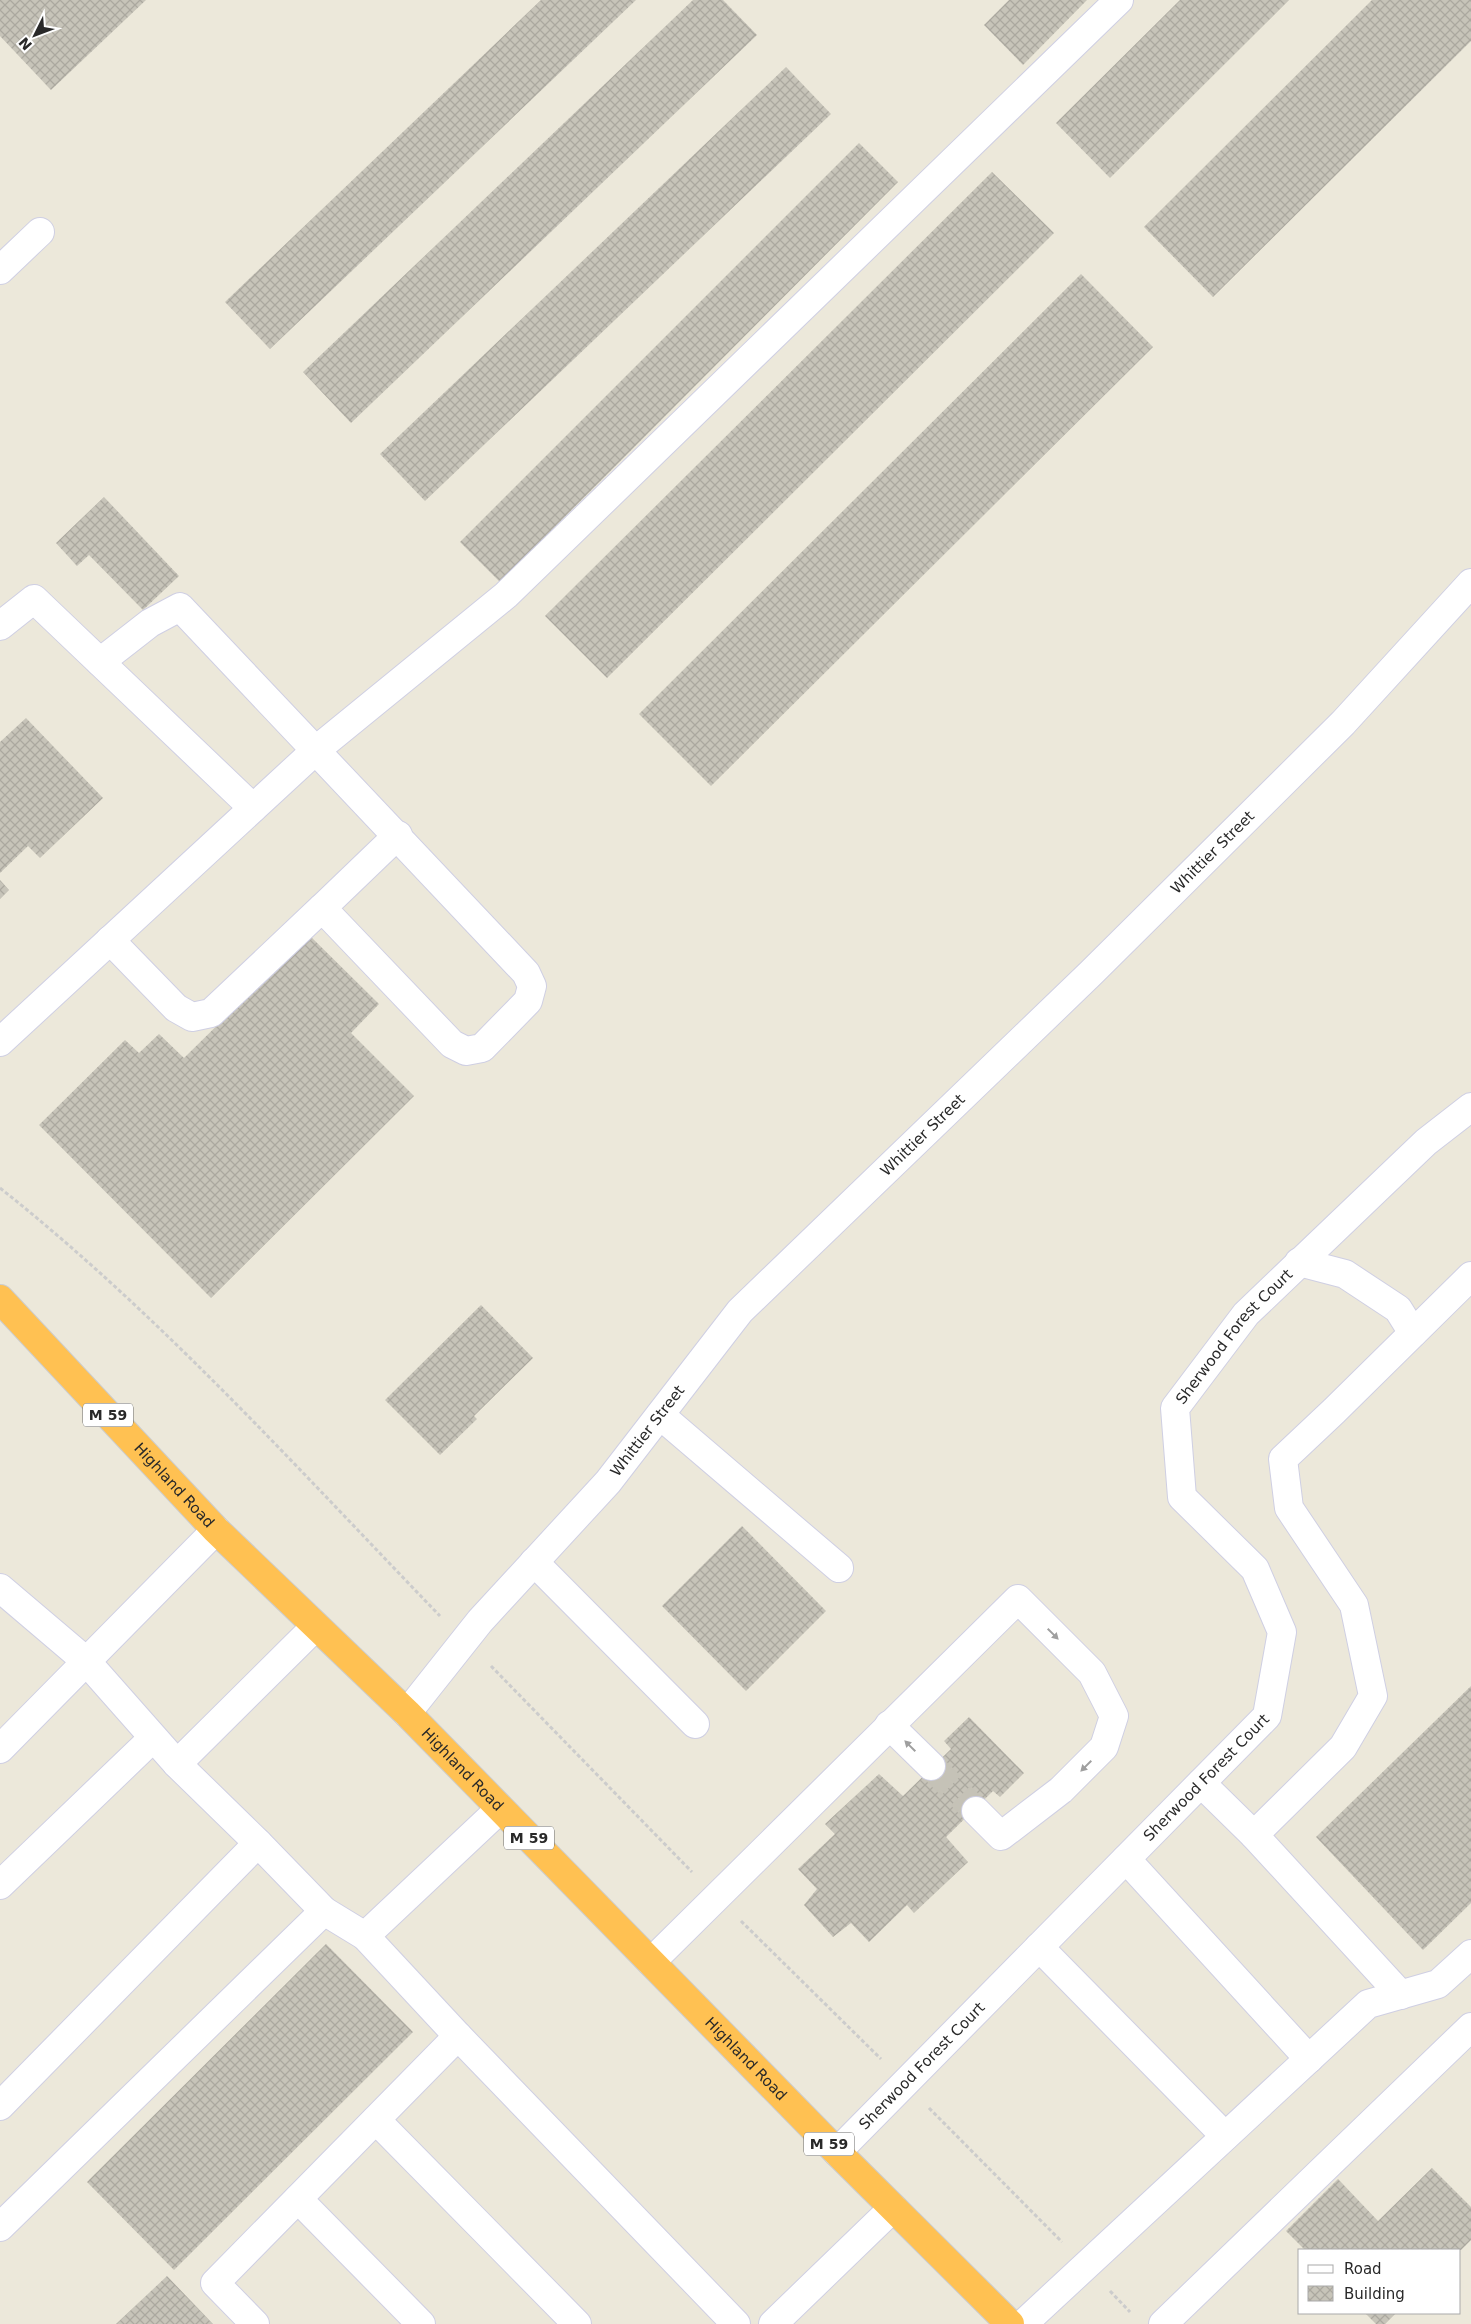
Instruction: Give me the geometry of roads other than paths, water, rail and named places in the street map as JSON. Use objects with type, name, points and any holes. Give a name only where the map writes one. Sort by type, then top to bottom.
[{"type":"highway","name":"Highland Road","points":[[0,1299],[216,1530],[406,1713],[837,2152],[1010,2324]]},
{"type":"street","points":[[0,1042],[316,750],[506,595],[1119,0]]},
{"type":"street","points":[[0,270],[40,232]]},
{"type":"street","name":"Whittier Street","points":[[406,1713],[480,1621],[608,1482],[740,1311],[1084,980],[1343,723],[1471,583]]},
{"type":"street","points":[[0,626],[34,598],[253,808]]},
{"type":"street","points":[[100,662],[150,623],[180,607],[398,835],[526,973],[532,986],[528,1001],[482,1048],[466,1051],[452,1044],[322,908]]},
{"type":"street","points":[[110,940],[176,1008],[192,1016],[211,1013],[398,835]]},
{"type":"street","name":"Sherwood Forest Court","points":[[837,2152],[1267,1716],[1282,1632],[1255,1569],[1182,1497],[1175,1408],[1246,1314],[1426,1142],[1471,1107]]},
{"type":"street","points":[[1299,1262],[1346,1274],[1398,1309],[1413,1333]]},
{"type":"street","points":[[1254,1835],[1342,1747],[1373,1696],[1354,1605],[1289,1508],[1283,1459],[1471,1276]]},
{"type":"street","points":[[660,1415],[839,1568]]},
{"type":"street","points":[[0,1749],[216,1530]]},
{"type":"street","points":[[534,1562],[695,1724]]},
{"type":"street","points":[[0,1588],[86,1661],[178,1764],[324,1911],[365,1936],[458,2036],[736,2324]]},
{"type":"street","points":[[651,1962],[1018,1599],[1092,1673],[1114,1716],[1104,1747],[1061,1790],[1002,1836],[976,1811]]},
{"type":"street","points":[[178,1764],[315,1627]]},
{"type":"street","points":[[889,1725],[931,1766]]},
{"type":"street","points":[[0,1885],[154,1738]]},
{"type":"street","points":[[1201,1783],[1254,1835],[1401,1995]]},
{"type":"street","points":[[365,1936],[500,1809]]},
{"type":"street","points":[[0,2106],[258,1843]]},
{"type":"street","points":[[1126,1858],[1309,2059]]},
{"type":"street","points":[[0,2227],[324,1911]]},
{"type":"street","points":[[1039,1947],[1225,2136]]},
{"type":"street","points":[[1024,2324],[1368,2004],[1438,1984],[1471,1954]]},
{"type":"street","points":[[1163,2324],[1471,2027]]},
{"type":"street","points":[[255,2324],[215,2283],[458,2036]]},
{"type":"street","points":[[376,2120],[577,2324]]},
{"type":"street","points":[[298,2199],[421,2324]]},
{"type":"street","points":[[774,2324],[893,2208]]},
{"type":"tunnel","points":[[931,1766],[976,1811]]}]
